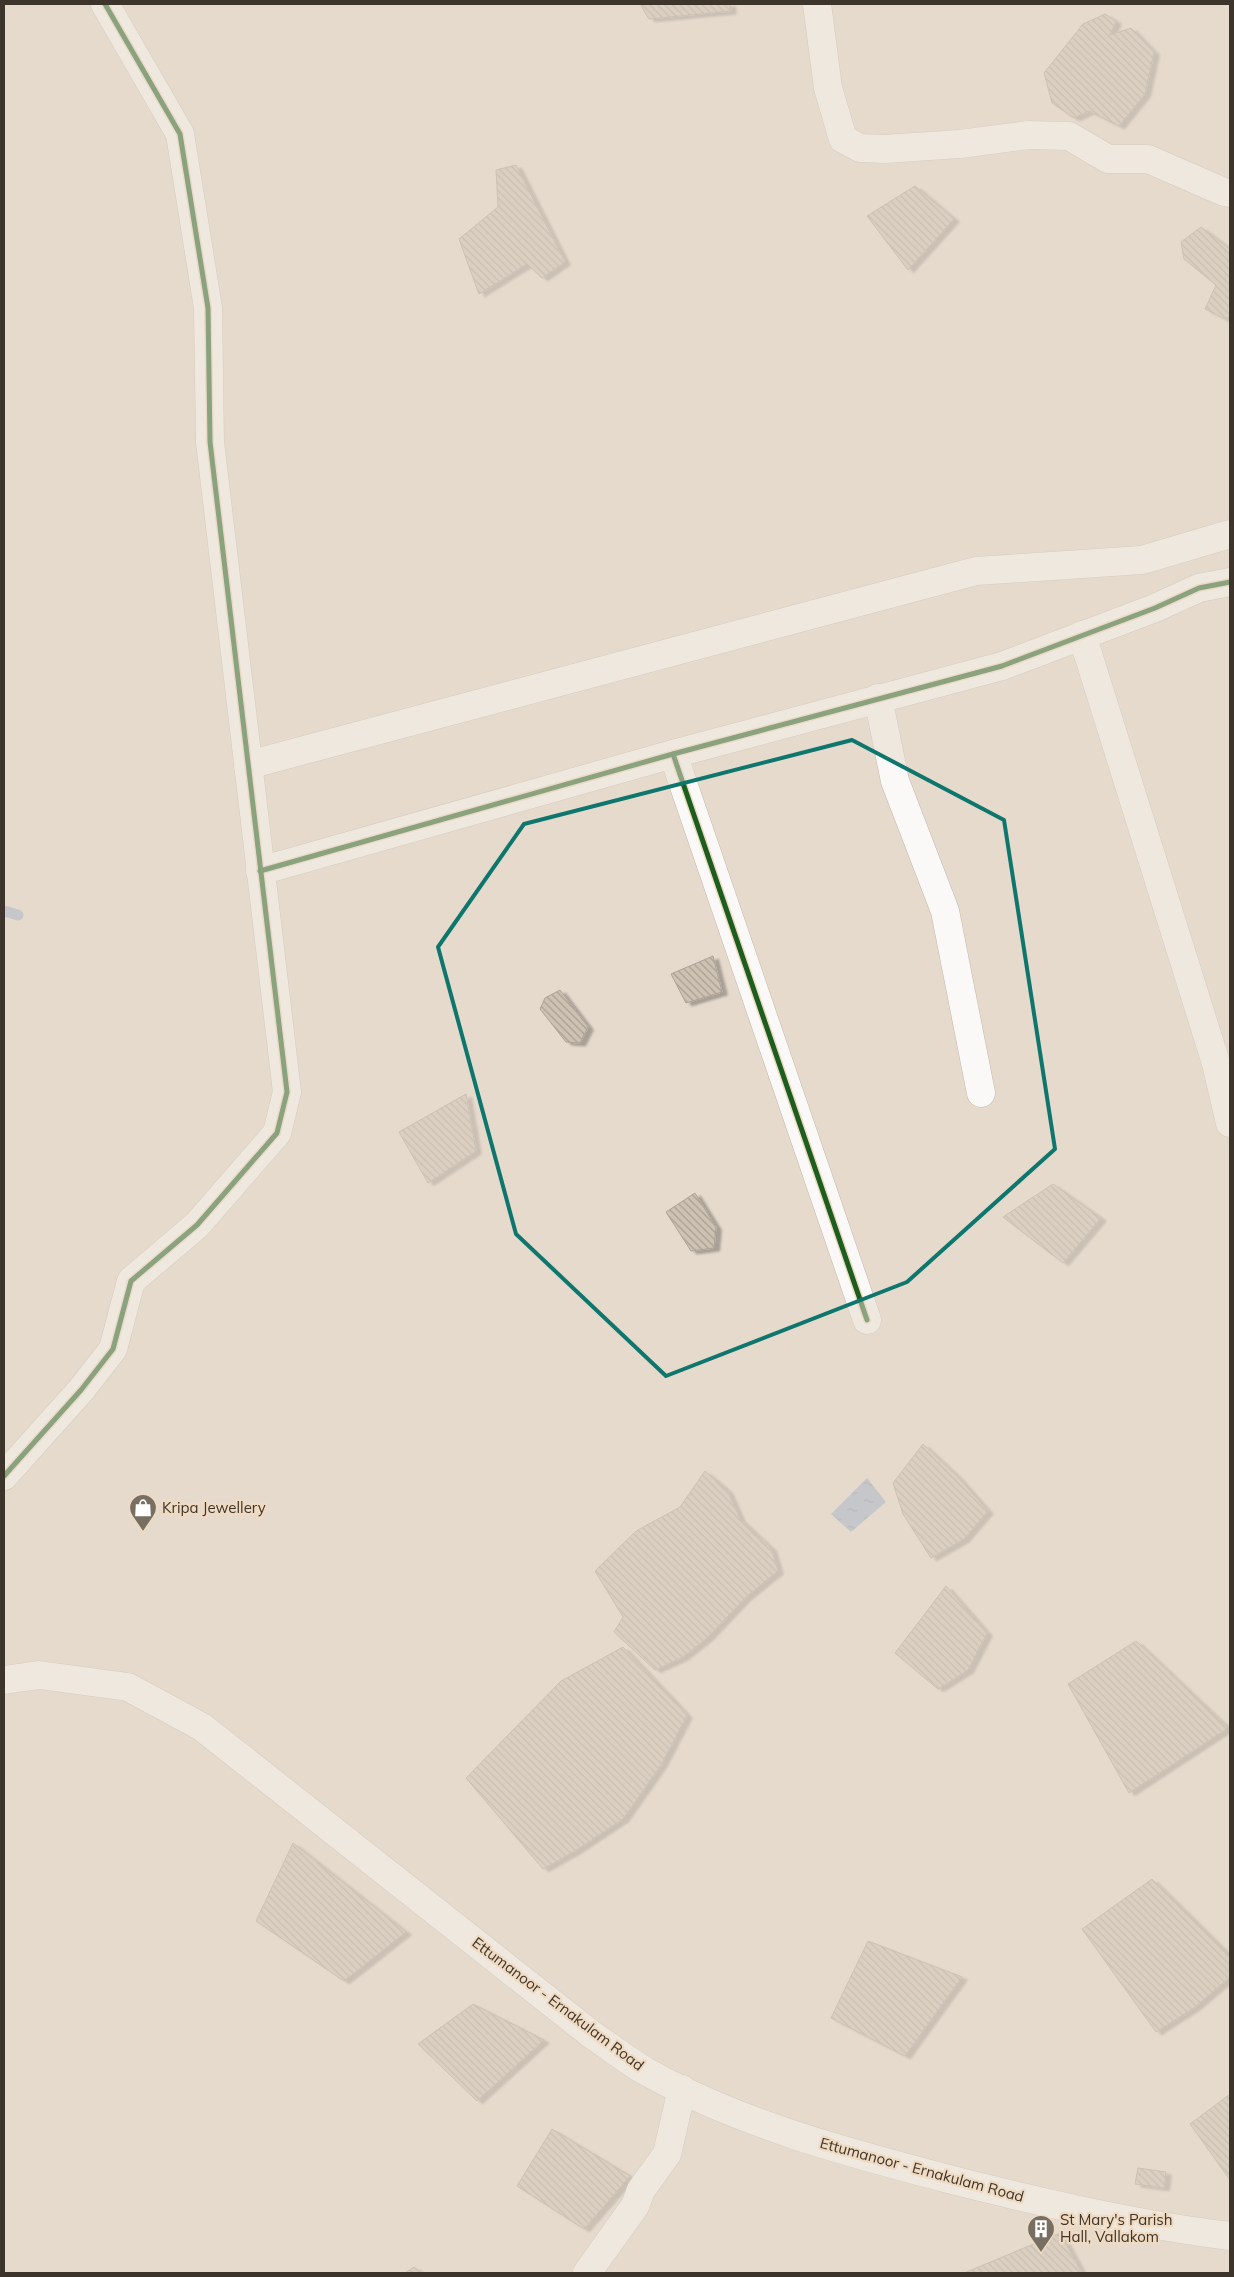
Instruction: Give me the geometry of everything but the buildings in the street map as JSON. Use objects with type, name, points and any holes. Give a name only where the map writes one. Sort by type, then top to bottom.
[{"type":"street","points":[[4,1476],[81,1390],[113,1349],[131,1281],[197,1225],[277,1134],[288,1092],[210,442],[208,308],[180,134],[105,4]]},
{"type":"street","points":[[817,4],[831,97],[843,139],[860,148],[960,144],[1028,135],[1069,136],[1108,159],[1148,159],[1230,193]]},
{"type":"street","points":[[248,766],[976,571],[1142,560],[1230,534]]},
{"type":"street","points":[[260,871],[673,754],[1002,666],[1155,608],[1199,588],[1230,582]]},
{"type":"street","points":[[1082,635],[1216,1063],[1230,1123]]},
{"type":"street","points":[[878,698],[896,781],[944,912],[981,1093]]},
{"type":"street","points":[[673,754],[867,1320]]},
{"type":"street","name":"Ettumanoor - Ernakulam Road","points":[[4,1680],[38,1675],[128,1687],[202,1727],[591,2034],[646,2072],[682,2089],[776,2130],[889,2163],[1017,2196],[1184,2230],[1230,2236]]},
{"type":"street","points":[[587,2273],[635,2206],[642,2190],[667,2154],[682,2089]]},
{"type":"highlighted area","points":[[852,740],[1004,820],[1055,1149],[907,1282],[666,1376],[516,1234],[438,947],[524,824]]},
{"type":"water","points":[[867,1478],[886,1502],[851,1532],[831,1514]]},
{"type":"waterway","points":[[4,911],[18,915]]},
{"type":"cycle path","points":[[4,1476],[81,1390],[113,1349],[131,1281],[197,1225],[277,1133],[287,1092],[210,442],[208,308],[180,134],[105,4]]},
{"type":"cycle path","points":[[260,871],[673,754],[1002,666],[1155,608],[1199,588],[1230,582]]},
{"type":"cycle path","points":[[673,754],[867,1320]]},
{"type":"place","name":"Kripa Jewellery","points":[[143,1532]]},
{"type":"place","name":"St Mary's Parish Hall, Vallakom","points":[[1041,2253]]}]
